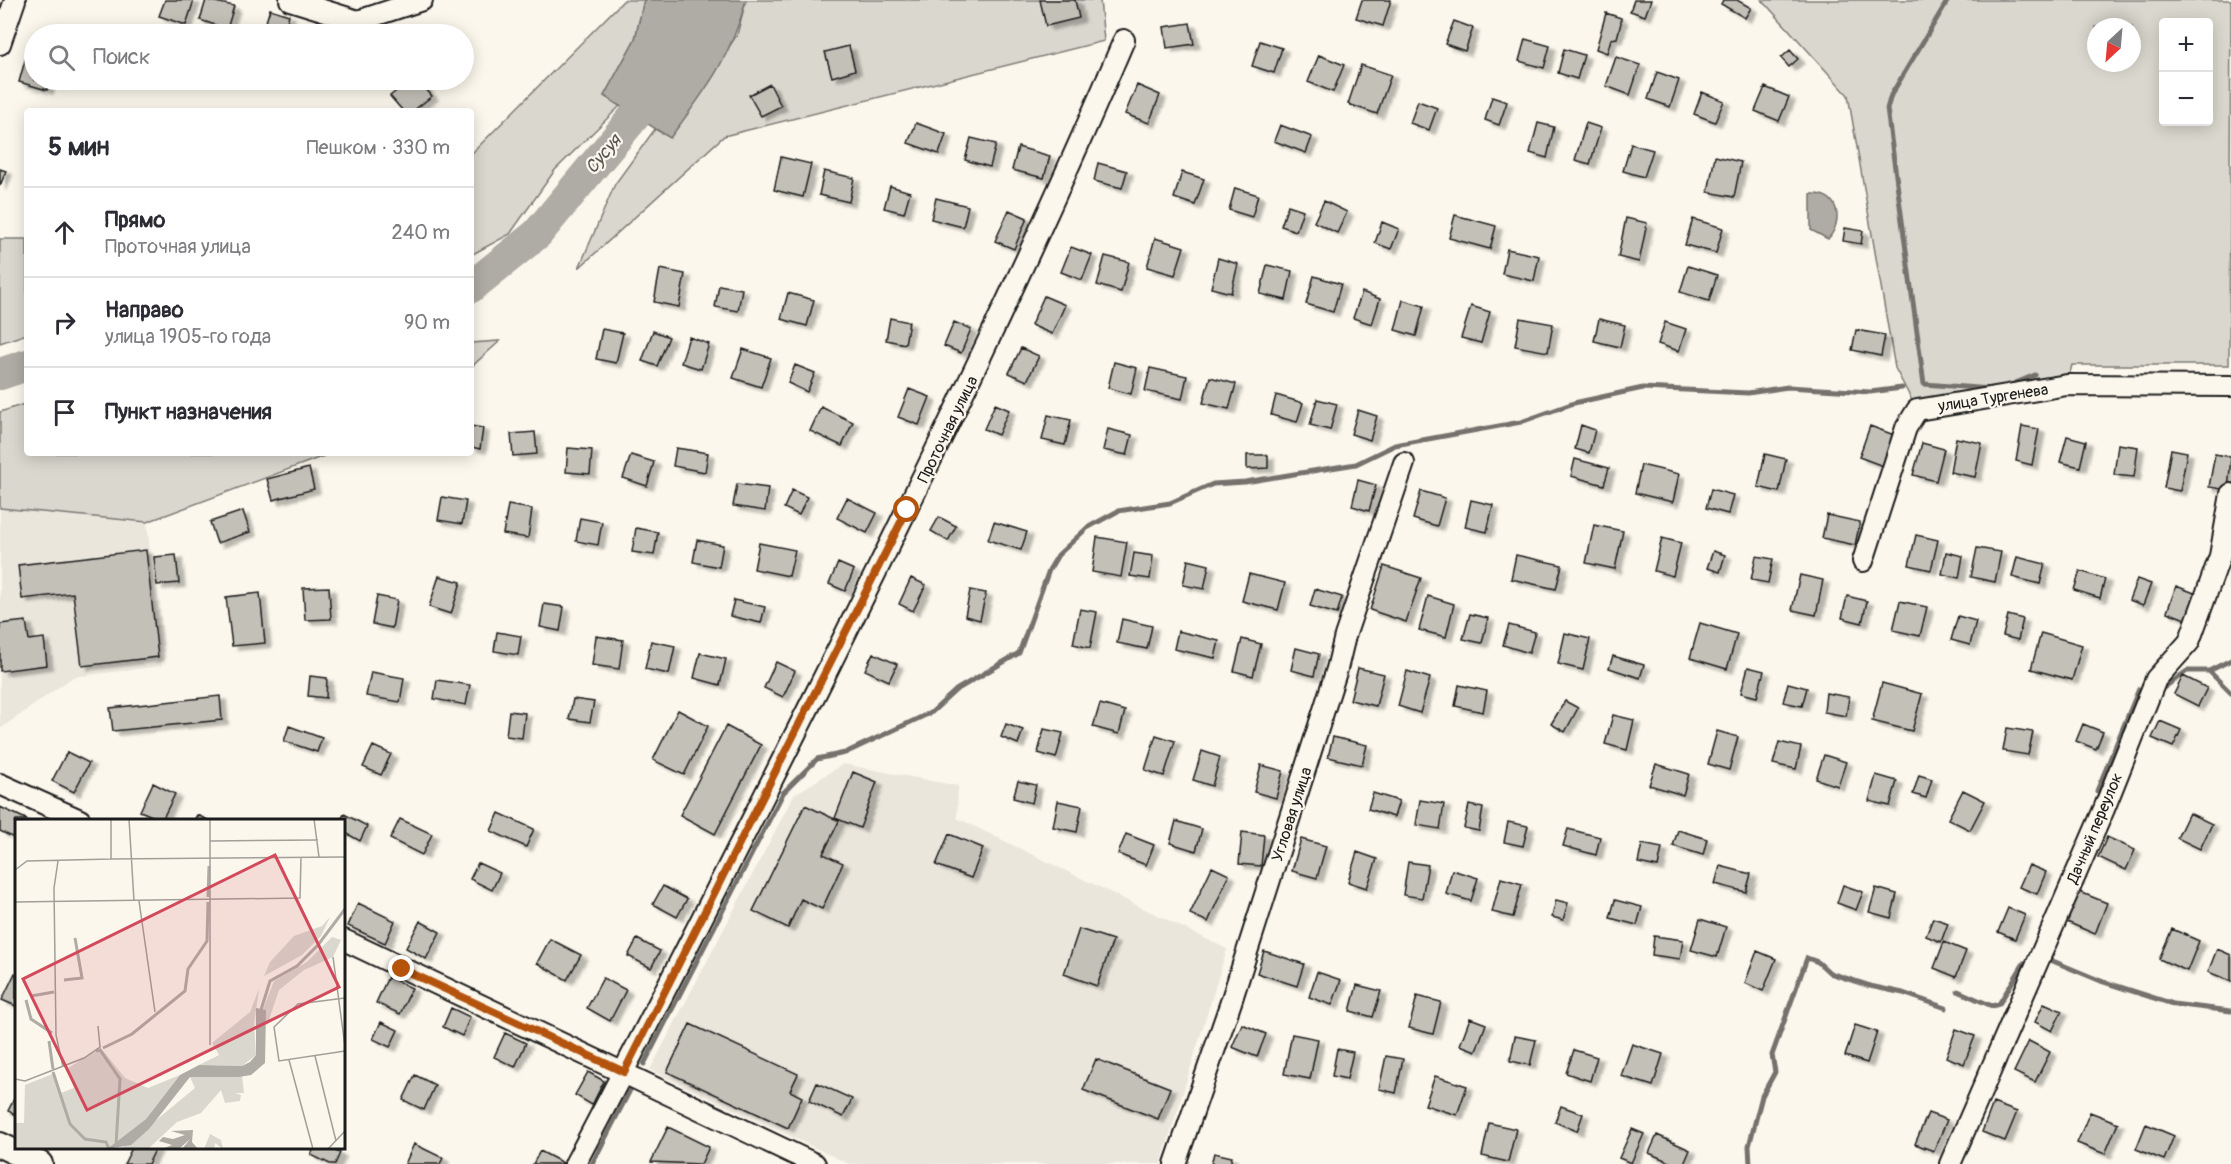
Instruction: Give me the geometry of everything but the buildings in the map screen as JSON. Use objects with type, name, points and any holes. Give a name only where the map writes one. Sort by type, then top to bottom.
[{"type":"main road","points":[[0,1145],[40,1164]]},
{"type":"street","points":[[0,44],[15,0]]},
{"type":"street","points":[[290,0],[358,21],[422,0]]},
{"type":"street","name":"Проточная улица","points":[[575,1164],[624,1072],[970,382],[1056,198],[1124,40]]},
{"type":"street","name":"улица Тургенева","points":[[1863,561],[1906,428],[1917,410],[2067,385],[2231,386]]},
{"type":"street","name":"Угловая улица","points":[[1175,1164],[1231,1002],[1337,669],[1345,636],[1404,463]]},
{"type":"street","name":"Дачный переулок","points":[[1950,1164],[2104,808],[2156,679],[2189,642],[2220,556],[2231,494]]},
{"type":"street","points":[[0,784],[78,819]]},
{"type":"street","points":[[345,940],[815,1164]]},
{"type":"shaded area","points":[[624,0],[644,0],[635,39],[604,96],[620,106],[555,170],[510,234],[474,253],[474,151]]},
{"type":"shaded area","points":[[644,0],[746,0],[725,57],[670,138],[604,96],[635,39]]},
{"type":"shaded area","points":[[746,0],[1100,0],[1104,41],[724,136],[579,268],[615,184],[655,129],[669,137],[737,35]]},
{"type":"shaded area","points":[[1762,0],[2231,0],[2229,365],[2072,365],[2067,385],[1917,410],[1895,368],[1848,95]]},
{"type":"shaded area","points":[[1811,194],[1828,198],[1836,209],[1836,224],[1828,239],[1811,230]]},
{"type":"shaded area","points":[[0,239],[24,239],[24,335],[0,343]]},
{"type":"shaded area","points":[[500,341],[474,364],[474,343]]},
{"type":"shaded area","points":[[24,404],[24,456],[324,456],[147,522],[0,508],[0,412]]},
{"type":"shaded area","points":[[0,508],[147,522],[162,666],[73,677],[0,729]]},
{"type":"shaded area","points":[[843,764],[958,786],[957,818],[1227,949],[1161,1164],[849,1164],[650,1070],[794,795]]},
{"type":"waterway","points":[[1948,0],[1891,95],[1887,109],[1924,384],[1991,389]]},
{"type":"waterway","name":"Сусуя","points":[[474,285],[537,234],[662,83]]},
{"type":"waterway","name":"Сусуя","points":[[0,374],[24,366]]},
{"type":"waterway","points":[[2006,387],[2035,375]]},
{"type":"waterway","points":[[644,1064],[783,793],[817,759],[845,753],[932,712],[956,690],[1019,653],[1049,570],[1058,555],[1087,528],[1118,511],[1170,503],[1213,484],[1245,482],[1356,464],[1395,445],[1521,422],[1574,403],[1643,388],[1748,393],[1788,387],[1870,392],[1902,388]]},
{"type":"waterway","points":[[2162,689],[2187,671],[2209,671],[2231,660]]},
{"type":"waterway","points":[[2209,671],[2231,693]]},
{"type":"waterway","points":[[2097,791],[2139,689]]},
{"type":"waterway","points":[[1750,1164],[1749,1146],[1762,1096],[1775,1072],[1772,1055],[1807,958],[1818,962],[1830,973],[1870,986],[1903,993],[1946,1008]]},
{"type":"waterway","points":[[2048,959],[2101,981],[2173,1004],[2231,1011]]},
{"type":"waterway","points":[[1958,991],[1992,1006],[1999,1004],[2024,963]]},
{"type":"waterway","points":[[592,1164],[631,1088]]},
{"type":"route","points":[[402,969],[624,1072],[907,510]]}]
